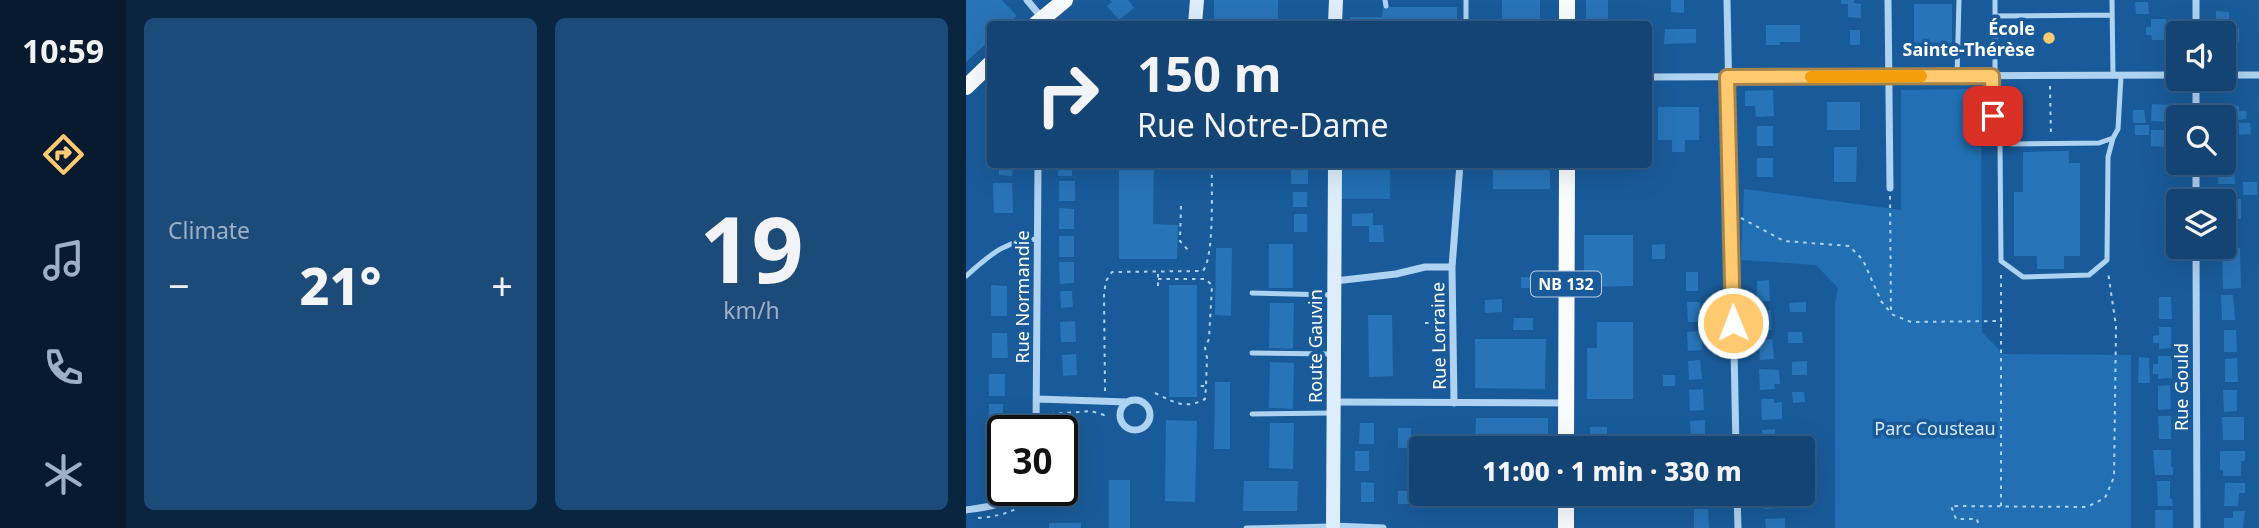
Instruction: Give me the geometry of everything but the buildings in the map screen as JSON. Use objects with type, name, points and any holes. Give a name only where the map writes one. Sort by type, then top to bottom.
[{"type":"main road","points":[[1043,21],[1065,0]]},
{"type":"main road","points":[[1567,0],[1567,21]]},
{"type":"main road","points":[[966,86],[987,67]]},
{"type":"main road","name":"NB 132","points":[[1566,436],[1567,168]]},
{"type":"main road","points":[[1566,506],[1566,528]]},
{"type":"street","points":[[1027,0],[1040,21]]},
{"type":"street","points":[[1195,21],[1197,0]]},
{"type":"street","points":[[1335,21],[1336,0]]},
{"type":"street","points":[[1727,0],[1736,436]]},
{"type":"street","points":[[1888,0],[1890,188]]},
{"type":"street","points":[[2196,0],[2196,21]]},
{"type":"street","points":[[1652,77],[2166,75]]},
{"type":"street","points":[[2236,75],[2259,75]]},
{"type":"street","name":"Rue Normandie","points":[[1036,415],[1038,168]]},
{"type":"street","name":"Route Gauvin","points":[[1333,527],[1335,168]]},
{"type":"street","points":[[1452,267],[1460,168]]},
{"type":"street","name":"Rue Gould","points":[[2196,259],[2197,528]]},
{"type":"street","name":"Rue Lorraine","points":[[1334,288],[1425,267],[1452,267],[1454,403],[1334,408]]},
{"type":"street","points":[[1037,399],[1138,400],[1147,406],[1150,416],[1143,429],[1129,429],[1122,423],[1120,413],[1128,402]]},
{"type":"street","points":[[1454,403],[1566,403]]},
{"type":"street","points":[[966,510],[990,506]]},
{"type":"street","points":[[1737,506],[1738,528]]},
{"type":"street","points":[[1333,527],[1383,528]]},
{"type":"lane","points":[[1466,0],[1466,21]]},
{"type":"lane","points":[[1957,76],[1958,0]]},
{"type":"lane","points":[[1995,0],[1994,135],[2000,142],[2001,261],[2023,277],[2089,275],[2107,260],[2108,157],[2118,129],[2112,0]]},
{"type":"lane","points":[[1995,16],[2112,15]]},
{"type":"lane","points":[[2000,142],[2099,143],[2113,138]]},
{"type":"lane","points":[[966,276],[988,256],[1007,244],[1038,239]]},
{"type":"lane","points":[[1252,293],[1334,288]]},
{"type":"lane","points":[[1252,353],[1334,354]]},
{"type":"lane","points":[[1252,414],[1334,408]]},
{"type":"lane","points":[[1246,528],[1333,527]]},
{"type":"path","points":[[2050,76],[2051,144]]},
{"type":"path","points":[[1105,390],[1104,294],[1108,275],[1112,272],[1203,271],[1208,264],[1212,168]]},
{"type":"path","points":[[1890,188],[1891,314]]},
{"type":"path","points":[[1181,206],[1179,241],[1188,250]]},
{"type":"path","points":[[1736,215],[1784,241],[1849,246],[1863,260],[1881,301],[1891,314],[1910,322],[2001,321]]},
{"type":"path","points":[[1978,523],[1977,519],[1956,519],[1951,506],[2087,507],[2105,498],[2114,477],[2116,326],[2107,260]]},
{"type":"path","points":[[2001,261],[2001,507]]},
{"type":"path","points":[[1158,272],[1158,286]]},
{"type":"path","points":[[1155,393],[1179,404],[1194,405],[1205,398],[1205,348],[1209,339],[1212,285],[1205,279],[1158,279]]},
{"type":"path","points":[[1425,323],[1439,323]]},
{"type":"path","points":[[1197,386],[1206,387]]},
{"type":"path","points":[[1051,415],[1091,411],[1104,415]]},
{"type":"green space","name":"Parc Cousteau","points":[[1981,89],[1982,332],[2003,354],[2131,355],[2131,528],[1835,528],[1835,304],[1838,288],[1816,265],[1741,260],[1744,189],[1901,210],[1901,90]]},
{"type":"green space","points":[[1342,168],[1390,168],[1390,199],[1341,199]]},
{"type":"slow traffic","points":[[1811,77],[1921,76]]},
{"type":"place","name":"École Sainte-Thérèse","points":[[2049,38]]},
{"type":"route","points":[[1733,323],[1727,77],[1992,76],[1993,116]]}]
